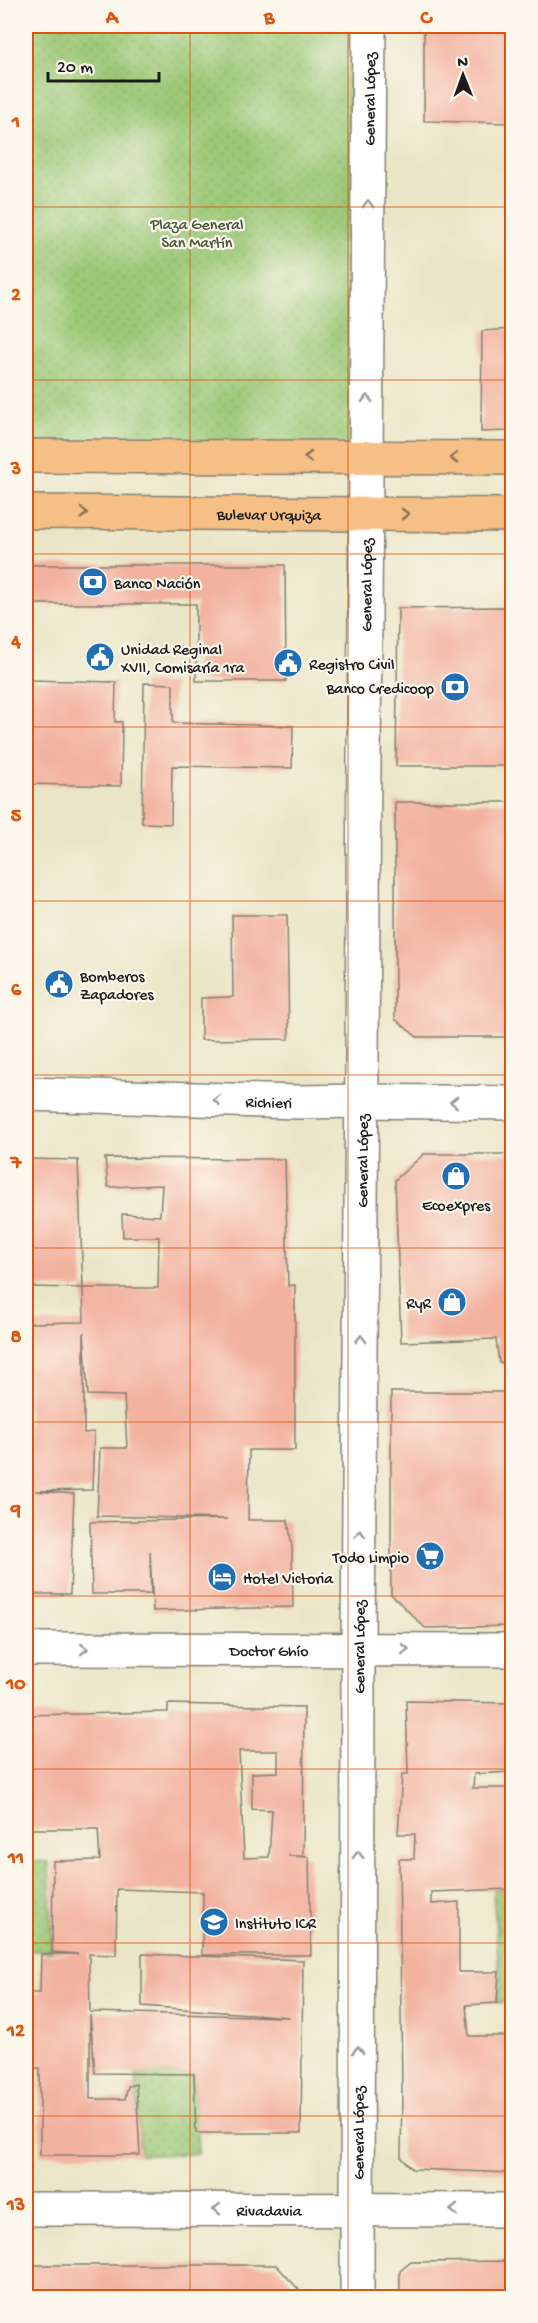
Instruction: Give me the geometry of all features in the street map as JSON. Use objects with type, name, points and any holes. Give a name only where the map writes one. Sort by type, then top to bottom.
[{"type":"main road","points":[[26,456],[513,458]]},
{"type":"main road","name":"Bulevar Urquiza","points":[[26,512],[513,514]]},
{"type":"street","name":"General López","points":[[357,2298],[358,1649],[369,26]]},
{"type":"street","name":"Richieri","points":[[26,1094],[298,1102],[513,1103]]},
{"type":"street","name":"Doctor Ghío","points":[[26,1649],[513,1650]]},
{"type":"street","name":"Rivadavia","points":[[26,2209],[513,2210]]},
{"type":"green space","name":"Plaza General San Martín","points":[[26,26],[369,26],[367,458],[26,456]]},
{"type":"green space","points":[[26,1861],[49,1862],[52,1952],[26,1950]]},
{"type":"green space","points":[[512,1889],[512,2002],[497,2003],[499,1972],[493,1890]]},
{"type":"green space","points":[[136,2073],[194,2074],[198,2154],[140,2155]]},
{"type":"building","points":[[424,26],[512,26],[512,123],[424,121]]},
{"type":"building","points":[[512,329],[512,431],[481,432],[482,331]]},
{"type":"building","points":[[26,565],[285,565],[286,681],[196,681],[196,604],[26,604]]},
{"type":"building","name":"Banco Credicoop","points":[[512,607],[512,766],[396,766],[398,608]]},
{"type":"building","points":[[26,680],[116,682],[115,722],[122,722],[121,786],[26,784]]},
{"type":"building","points":[[144,683],[173,684],[173,723],[293,726],[292,768],[172,766],[171,824],[142,823]]},
{"type":"building","points":[[395,802],[512,802],[512,1037],[417,1037],[395,1019]]},
{"type":"building","points":[[232,915],[287,915],[289,1039],[201,1040],[201,998],[233,997]]},
{"type":"building","points":[[424,1154],[512,1154],[512,1363],[499,1363],[496,1339],[401,1342],[395,1180]]},
{"type":"building","points":[[105,1158],[285,1159],[288,1286],[295,1285],[295,1450],[249,1450],[248,1520],[288,1520],[292,1547],[293,1607],[153,1611],[150,1551],[151,1594],[92,1594],[90,1522],[227,1519],[97,1516],[100,1448],[127,1448],[124,1396],[88,1395],[84,1332],[84,1433],[94,1432],[92,1490],[35,1491],[74,1494],[70,1594],[29,1594],[28,1323],[84,1322],[83,1288],[158,1288],[159,1237],[123,1237],[122,1214],[160,1216],[162,1185],[108,1187]]},
{"type":"building","points":[[26,1159],[78,1160],[83,1288],[26,1287]]},
{"type":"building","points":[[391,1392],[512,1392],[512,1494],[508,1494],[509,1517],[512,1517],[512,1626],[425,1628],[391,1594]]},
{"type":"building","points":[[406,1701],[509,1703],[512,1772],[474,1774],[473,1788],[512,1788],[512,1889],[431,1892],[431,1904],[459,1902],[459,1972],[499,1972],[497,2003],[466,2005],[469,2036],[512,2036],[512,2173],[412,2169],[401,2157],[399,1859],[414,1859],[415,1834],[398,1834],[402,1774],[408,1774]]},
{"type":"building","points":[[168,1704],[304,1707],[303,1856],[288,1856],[309,1857],[311,1955],[202,1955],[203,1892],[117,1889],[116,1955],[89,1954],[90,2012],[289,2017],[142,2006],[142,1954],[303,1960],[301,2133],[196,2133],[194,2074],[95,2073],[90,2015],[90,2099],[125,2099],[128,2086],[136,2084],[140,2155],[40,2155],[40,2068],[26,2068],[26,1993],[40,1993],[41,1954],[78,1954],[52,1952],[53,1861],[100,1860],[98,1829],[26,1829],[26,1715],[168,1712]],"holes":[[[239,1751],[278,1751],[278,1772],[252,1773],[252,1809],[272,1810],[269,1857],[244,1858]]]},
{"type":"building","points":[[512,2261],[512,2298],[400,2298],[400,2271],[411,2262]]},
{"type":"building","points":[[26,2265],[276,2265],[301,2292],[301,2298],[26,2298]]},
{"type":"place","name":"Banco Nación","points":[[93,582]]},
{"type":"place","name":"Unidad Reginal XVII, Comisaría 1ra","points":[[100,657]]},
{"type":"place","name":"Registro Civil","points":[[288,663]]},
{"type":"place","name":"Banco Credicoop","points":[[455,687]]},
{"type":"place","name":"Bomberos Zapadores","points":[[59,984]]},
{"type":"place","name":"Ecoexpres","points":[[456,1176]]},
{"type":"place","name":"RyR","points":[[452,1302]]},
{"type":"place","name":"Todo Limpio","points":[[430,1556]]},
{"type":"place","name":"Hotel Victoria","points":[[222,1577]]},
{"type":"place","name":"Instituto ICR","points":[[214,1922]]}]
